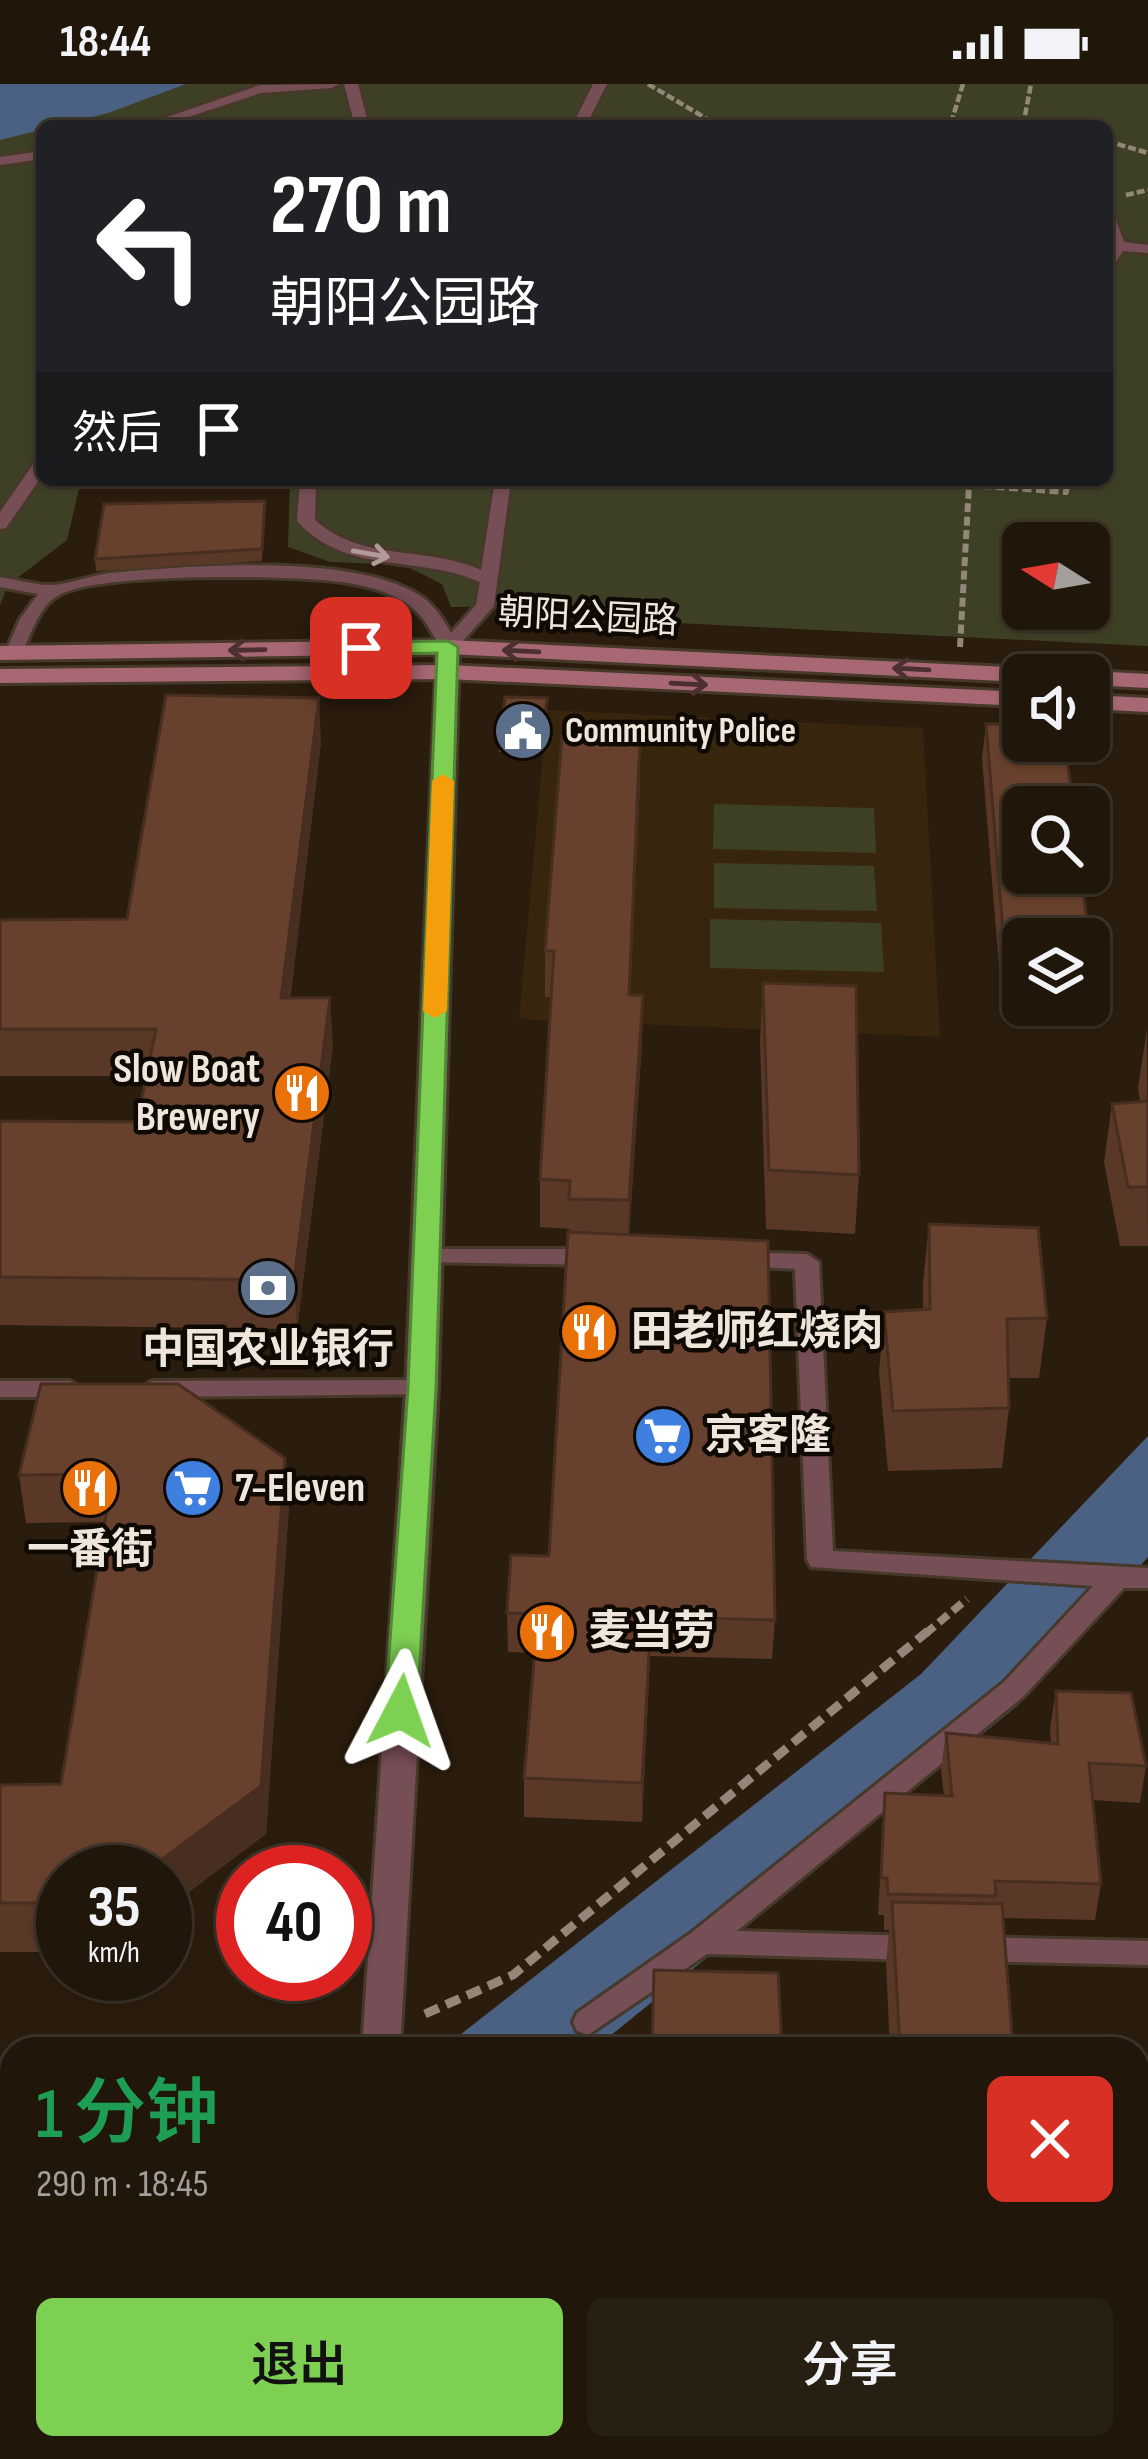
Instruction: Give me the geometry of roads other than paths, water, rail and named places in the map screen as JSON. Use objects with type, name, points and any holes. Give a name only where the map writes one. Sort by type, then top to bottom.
[{"type":"main road","name":"朝阳公园路","points":[[7,653],[1002,674]]},
{"type":"main road","name":"朝阳公园路","points":[[0,676],[447,660],[1002,698]]},
{"type":"main road","points":[[1110,679],[1148,681]]},
{"type":"main road","points":[[1110,703],[1148,705]]},
{"type":"street","points":[[380,2037],[422,1388],[447,660]]},
{"type":"lane","points":[[166,120],[260,89],[332,84]]},
{"type":"lane","points":[[351,84],[360,120]]},
{"type":"lane","points":[[582,120],[600,84]]},
{"type":"lane","points":[[0,161],[36,155]]},
{"type":"lane","points":[[1113,232],[1118,246],[1113,255]]},
{"type":"lane","points":[[1118,246],[1148,249]]},
{"type":"lane","points":[[0,524],[36,473]]},
{"type":"lane","points":[[308,486],[306,521],[328,544],[369,555],[448,562],[488,579]]},
{"type":"lane","points":[[447,660],[485,606],[502,486]]},
{"type":"lane","points":[[0,582],[51,591],[94,579],[324,574],[369,581],[412,598],[436,621],[447,660]]},
{"type":"lane","points":[[7,653],[51,591]]},
{"type":"lane","points":[[427,1257],[623,1258]]},
{"type":"lane","points":[[715,1260],[807,1262],[820,1560],[1148,1578]]},
{"type":"lane","points":[[0,1389],[422,1388]]},
{"type":"lane","points":[[588,2022],[702,1942],[1014,1689],[1117,1578]]},
{"type":"lane","points":[[702,1942],[1148,1953]]},
{"type":"water","points":[[0,84],[186,84],[80,120],[36,120],[36,131],[0,140]]},
{"type":"water","points":[[1148,1436],[1148,1557],[1017,1706],[609,2037],[457,2037],[921,1674]]},
{"type":"place","name":"Community Police","points":[[523,731]]},
{"type":"place","name":"Slow Boat Brewery","points":[[302,1093]]},
{"type":"place","name":"中国农业银行","points":[[268,1288]]},
{"type":"place","name":"田老师红烧肉","points":[[589,1332]]},
{"type":"place","name":"京客隆","points":[[663,1436]]},
{"type":"place","name":"一番街","points":[[90,1488]]},
{"type":"place","name":"7-Eleven","points":[[193,1488]]},
{"type":"place","name":"麦当劳","points":[[547,1632]]}]
